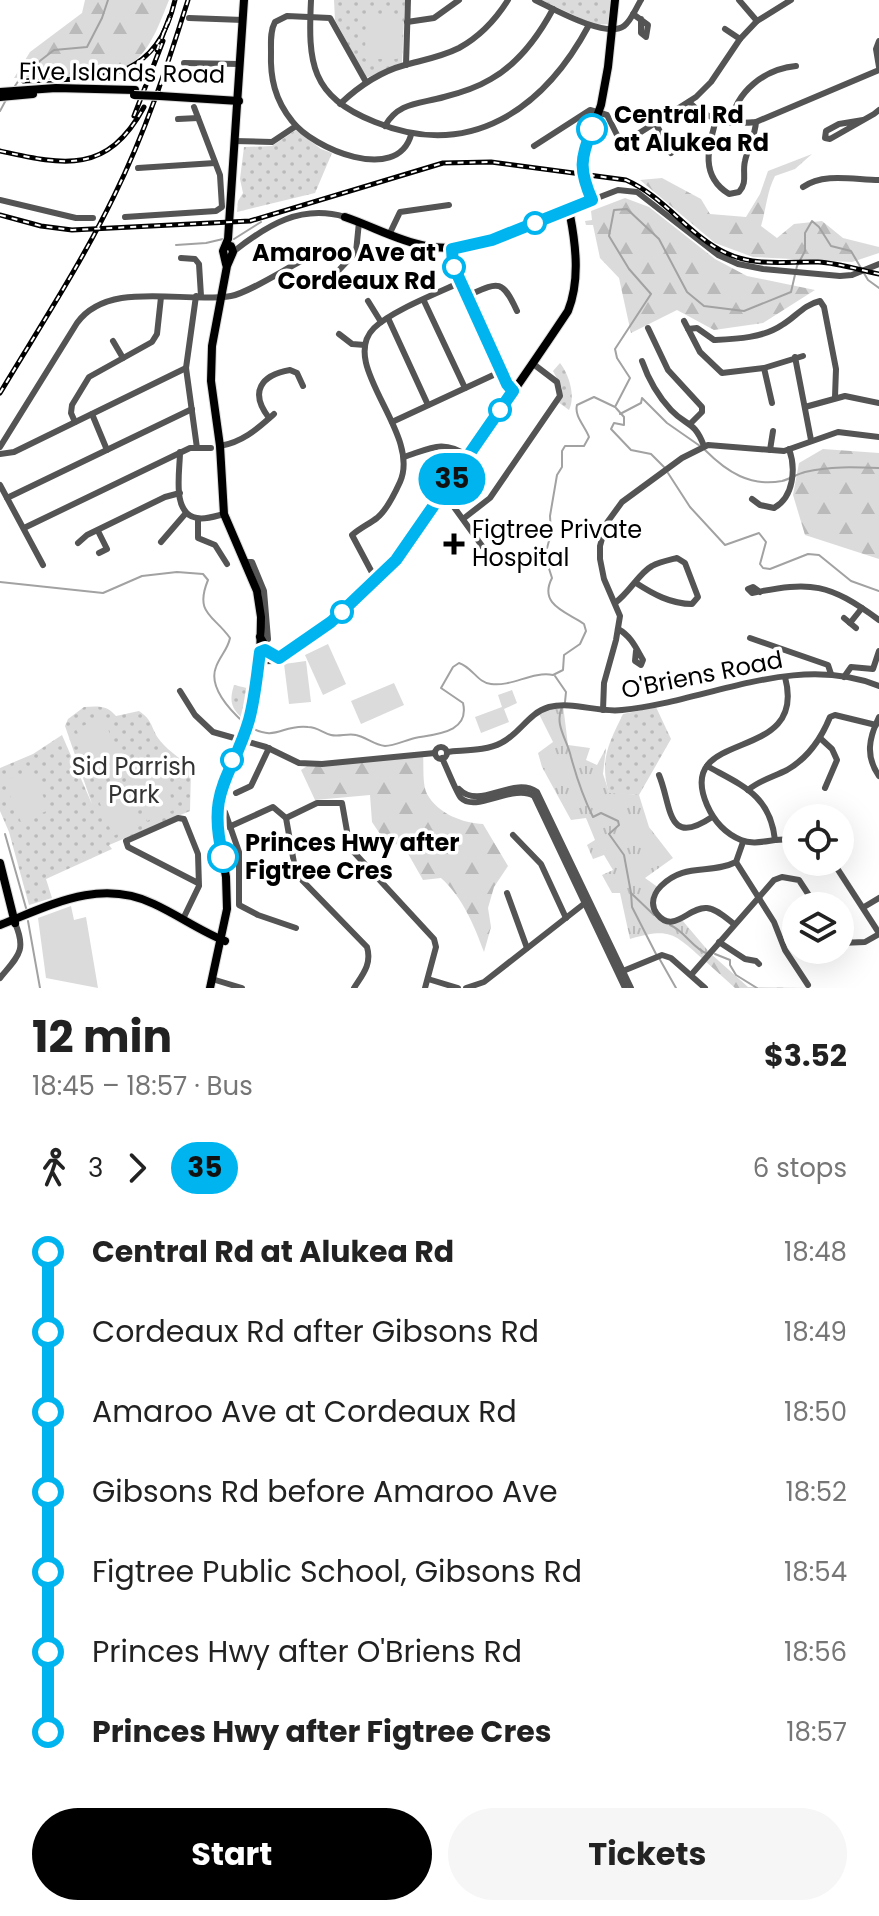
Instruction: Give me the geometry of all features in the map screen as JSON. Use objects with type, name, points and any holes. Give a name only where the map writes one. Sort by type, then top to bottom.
[{"type":"main road","points":[[213,984],[217,953],[231,911],[232,891],[220,828],[223,795],[251,721],[265,656],[259,601],[224,514],[215,447],[211,361],[231,248],[244,0]]},
{"type":"main road","points":[[588,202],[581,161],[599,111],[615,0]]},
{"type":"main road","points":[[237,142],[242,65]]},
{"type":"main road","points":[[237,112],[225,97],[234,91],[239,82]]},
{"type":"main road","name":"Five Islands Road","points":[[7,93],[134,93],[240,98]]},
{"type":"main road","points":[[345,217],[423,246],[450,249],[485,243],[588,202]]},
{"type":"main road","points":[[265,656],[282,657],[331,622],[400,556],[568,311],[574,295],[575,269],[571,213],[588,202]]},
{"type":"main road","points":[[564,212],[572,227]]},
{"type":"main road","points":[[213,984],[227,916],[217,809],[223,781],[245,738]]},
{"type":"main road","points":[[0,863],[15,921]]},
{"type":"main road","points":[[9,898],[15,910],[20,912],[103,891],[136,897],[221,941]]},
{"type":"main road","points":[[201,928],[213,932],[219,930],[227,896]]},
{"type":"main road","points":[[136,897],[221,941]]},
{"type":"main road","points":[[0,927],[58,904]]},
{"type":"street","points":[[311,0],[309,47],[315,71],[330,94],[353,113],[411,135],[456,136],[506,117],[540,93],[556,76],[589,25]]},
{"type":"street","points":[[406,65],[408,0]]},
{"type":"street","points":[[407,22],[434,18],[459,0]]},
{"type":"street","points":[[340,104],[366,82],[460,48],[481,32],[508,0]]},
{"type":"street","points":[[535,0],[589,25],[613,29],[622,27],[641,0]]},
{"type":"street","points":[[739,0],[757,21]]},
{"type":"street","points":[[534,146],[587,110],[607,115],[623,148],[689,102],[711,82],[740,39],[757,21],[791,0]]},
{"type":"street","points":[[385,126],[401,108],[466,91],[506,69],[539,33],[553,9]]},
{"type":"street","points":[[633,14],[641,19]]},
{"type":"street","points":[[366,82],[330,18],[282,17],[275,22],[271,31],[271,81],[279,102],[296,126],[322,146],[364,158],[403,151],[411,135]]},
{"type":"street","points":[[189,18],[243,21]]},
{"type":"street","points":[[725,29],[740,39]]},
{"type":"street","points":[[689,102],[716,120],[756,122],[879,69],[876,49],[879,41]]},
{"type":"street","points":[[184,63],[242,65]]},
{"type":"street","points":[[731,123],[735,106],[759,79],[781,68],[796,66]]},
{"type":"street","points":[[125,217],[220,210],[223,204],[220,175],[194,107]]},
{"type":"street","points":[[863,120],[839,124],[826,131],[825,138],[830,139],[863,120],[879,110]]},
{"type":"street","points":[[178,119],[198,118]]},
{"type":"street","points":[[716,120],[708,162],[715,183],[729,194],[739,192],[745,185],[745,160],[752,145],[756,122]]},
{"type":"street","points":[[656,124],[671,153]]},
{"type":"street","points":[[237,142],[272,142],[296,126]]},
{"type":"street","points":[[138,168],[215,163]]},
{"type":"street","points":[[220,175],[234,175]]},
{"type":"street","points":[[803,187],[814,181],[844,177],[879,180]]},
{"type":"street","points":[[588,202],[618,190],[637,192],[723,258],[757,268],[848,276],[879,264]]},
{"type":"street","points":[[0,200],[76,218],[93,218]]},
{"type":"street","points":[[389,235],[400,212],[449,205]]},
{"type":"street","points":[[231,248],[296,215],[321,212],[345,217]]},
{"type":"street","points":[[339,270],[356,252],[359,222]]},
{"type":"street","points":[[450,249],[453,265],[467,296],[514,389]]},
{"type":"street","points":[[181,258],[195,259],[199,264],[198,296],[186,368],[197,448]]},
{"type":"street","points":[[0,447],[85,312],[112,299],[235,294],[303,260]]},
{"type":"street","points":[[376,580],[352,535],[383,511],[401,482],[404,457],[367,365],[365,345],[370,333],[381,322],[461,282]]},
{"type":"street","points":[[467,296],[492,285],[500,285],[507,289],[517,311]]},
{"type":"street","points":[[75,422],[72,405],[89,377],[145,347],[157,334],[161,297]]},
{"type":"street","points":[[368,301],[381,322]]},
{"type":"street","points":[[424,301],[465,388]]},
{"type":"street","points":[[688,329],[697,328],[714,340],[757,336],[783,325],[794,313],[820,301],[824,307],[836,369],[835,397]]},
{"type":"street","points":[[388,318],[428,405]]},
{"type":"street","points":[[684,321],[700,352],[719,372],[764,368],[803,356]]},
{"type":"street","points":[[651,330],[674,378],[702,407],[702,412],[691,423]]},
{"type":"street","points":[[339,334],[352,344],[365,345]]},
{"type":"street","points":[[113,341],[123,358]]},
{"type":"street","points":[[795,357],[811,440]]},
{"type":"street","points":[[463,519],[490,498],[560,396],[557,382],[532,363]]},
{"type":"street","points":[[642,365],[655,391],[675,414],[691,423],[704,446]]},
{"type":"street","points":[[0,454],[14,452],[186,368]]},
{"type":"street","points":[[762,400],[771,400],[764,368]]},
{"type":"street","points":[[24,528],[180,452],[237,442],[272,416],[262,407],[260,386],[263,381],[290,370],[297,373],[303,386]]},
{"type":"street","points":[[392,422],[503,372]]},
{"type":"street","points":[[805,407],[845,396],[879,403]]},
{"type":"street","points":[[7,498],[192,409]]},
{"type":"street","points":[[92,414],[107,450]]},
{"type":"street","points":[[770,450],[773,431]]},
{"type":"street","points":[[603,710],[604,683],[620,616],[604,579],[600,559],[602,533],[616,509],[682,458],[704,446],[724,444],[770,450],[789,449],[838,432],[879,437]]},
{"type":"street","points":[[404,457],[442,445],[452,446],[468,456]]},
{"type":"street","points":[[752,499],[760,505],[774,508],[781,505],[794,476],[795,464],[789,449]]},
{"type":"street","points":[[180,452],[181,504],[186,513],[198,519],[224,514]]},
{"type":"street","points":[[0,485],[43,565]]},
{"type":"street","points":[[443,492],[491,554]]},
{"type":"street","points":[[78,543],[87,535],[165,497],[180,493]]},
{"type":"street","points":[[166,540],[186,513]]},
{"type":"street","points":[[198,519],[196,538],[215,545],[227,559]]},
{"type":"street","points":[[98,531],[107,549]]},
{"type":"street","points":[[99,553],[115,546]]},
{"type":"street","points":[[615,603],[651,566],[679,558],[685,563],[698,597],[692,604],[679,603],[660,597],[636,583]]},
{"type":"street","points":[[760,592],[797,585],[815,586],[878,619]]},
{"type":"street","points":[[850,623],[862,608]]},
{"type":"street","points":[[618,629],[630,637],[636,651]]},
{"type":"street","points":[[750,638],[828,665],[831,674]]},
{"type":"street","points":[[844,677],[851,667],[873,669],[879,651]]},
{"type":"street","name":"O'Briens Road","points":[[180,691],[206,728],[245,738],[293,760],[310,764],[442,755],[501,744],[531,717],[563,705],[622,710],[785,677],[831,674],[879,686]]},
{"type":"street","points":[[782,840],[743,842],[723,829],[712,817],[702,794],[702,778],[707,766],[724,752],[769,732],[780,723],[788,708],[789,693],[785,677]]},
{"type":"street","points":[[748,790],[757,782],[802,760],[820,738],[830,717],[835,715],[877,721],[869,751],[872,765],[879,776]]},
{"type":"street","points":[[820,738],[832,749],[837,760],[825,788]]},
{"type":"street","points":[[236,793],[251,786],[269,748]]},
{"type":"street","points":[[442,755],[456,787],[471,796],[522,786],[536,794],[631,988]]},
{"type":"street","points":[[707,766],[748,790],[767,808],[775,840]]},
{"type":"street","points":[[659,775],[672,822],[680,828],[691,829],[712,817]]},
{"type":"street","points":[[536,794],[625,988]]},
{"type":"street","points":[[286,818],[317,803],[342,803],[350,848],[434,939],[436,947],[425,988]]},
{"type":"street","points":[[220,828],[273,807],[286,818],[296,874],[367,947],[370,957],[367,968],[354,988]]},
{"type":"street","points":[[225,812],[239,852],[239,906],[296,928]]},
{"type":"street","points":[[183,919],[198,883],[198,854],[182,818],[125,843],[198,883]]},
{"type":"street","points":[[513,835],[541,864],[566,918]]},
{"type":"street","points":[[734,924],[713,909],[702,908],[673,922],[654,911],[653,900],[659,888],[674,876],[694,868],[723,868],[736,862],[743,842]]},
{"type":"street","points":[[736,862],[774,922],[785,950],[803,981]]},
{"type":"street","points":[[843,876],[879,934],[865,942],[854,942]]},
{"type":"street","points":[[691,975],[774,880],[791,877],[802,883],[807,892]]},
{"type":"street","points":[[507,893],[527,948]]},
{"type":"street","points":[[864,907],[879,898]]},
{"type":"street","points":[[466,988],[487,985],[527,948],[585,903]]},
{"type":"street","points":[[0,978],[20,952],[22,940],[15,921]]},
{"type":"street","points":[[719,942],[759,964]]},
{"type":"street","points":[[623,971],[662,955],[671,958],[705,988]]},
{"type":"street","points":[[428,979],[458,988]]},
{"type":"street","points":[[213,984],[242,988]]},
{"type":"green space","points":[[85,0],[169,0],[149,43],[131,64],[92,74],[14,78],[30,52],[82,13]]},
{"type":"green space","points":[[334,0],[405,0],[402,63],[366,78],[335,20]]},
{"type":"green space","points":[[541,0],[611,0],[609,24],[595,25]]},
{"type":"green space","points":[[366,14],[400,16],[397,59],[365,59]]},
{"type":"green space","points":[[296,130],[321,149],[332,153],[315,193],[237,212],[243,193],[240,179],[244,147],[272,146]]},
{"type":"green space","points":[[812,154],[795,169],[775,176],[761,226],[777,238],[794,224],[822,221],[843,238],[879,247],[879,253],[852,262],[753,257],[715,243],[640,180],[662,178],[701,199],[710,214],[746,217],[760,194],[768,171]]},
{"type":"green space","points":[[625,198],[649,207],[715,259],[747,276],[815,290],[763,323],[714,330],[677,310],[631,333],[619,278],[600,258],[593,225],[586,225],[585,221],[592,220],[591,211]]},
{"type":"green space","points":[[560,363],[570,386],[572,399],[569,410],[558,402],[562,388],[553,371]]},
{"type":"green space","points":[[823,449],[879,453],[879,559],[805,535],[793,495],[799,463]]},
{"type":"green space","points":[[328,644],[346,684],[323,695],[305,655]]},
{"type":"green space","points":[[306,661],[311,702],[289,704],[284,664]]},
{"type":"green space","points":[[394,683],[404,705],[361,724],[351,701]]},
{"type":"green space","points":[[234,685],[251,689],[243,719],[232,704]]},
{"type":"green space","points":[[512,690],[517,703],[504,709],[509,722],[481,733],[475,717],[502,707],[498,695]]},
{"type":"green space","points":[[563,705],[568,745],[590,748],[586,760],[597,765],[606,748],[603,774],[609,792],[639,795],[649,827],[673,858],[645,878],[659,888],[653,900],[662,919],[682,920],[710,953],[704,960],[671,935],[655,934],[630,939],[620,893],[612,893],[602,875],[613,870],[604,855],[593,859],[587,845],[595,840],[586,818],[571,820],[542,767],[538,753],[553,742],[538,712]]},
{"type":"green space","name":"Sid Parrish Park","points":[[84,707],[102,707],[116,716],[139,711],[147,718],[162,743],[191,770],[190,811],[109,845],[112,849],[46,879],[52,898],[29,905],[9,832],[0,811],[0,768],[33,754],[62,735],[92,804],[65,726],[68,719]]},
{"type":"green space","points":[[656,707],[671,739],[639,795],[609,793],[605,761],[623,714]]},
{"type":"green space","points":[[103,717],[120,758],[94,769],[76,729]]},
{"type":"green space","points":[[423,754],[424,785],[432,801],[452,816],[483,824],[508,866],[494,887],[488,908],[491,927],[484,952],[467,912],[449,886],[441,878],[423,880],[402,843],[388,846],[372,822],[370,795],[315,800],[301,770],[310,764]]},
{"type":"green space","name":"Sid Parrish Park","points":[[159,769],[176,809],[147,821],[130,781]]},
{"type":"green space","points":[[32,770],[49,810],[21,822],[4,781]]},
{"type":"green space","points":[[125,784],[142,824],[113,836],[97,796]]},
{"type":"green space","points":[[71,906],[74,920],[86,917],[98,988],[46,978],[38,918]]},
{"type":"green space","points":[[710,953],[748,987],[812,988],[735,988],[704,960]]},
{"type":"waterway","points":[[15,86],[23,74],[54,50],[87,47],[108,0]]},
{"type":"waterway","points":[[0,111],[7,98]]},
{"type":"waterway","points":[[248,726],[266,733],[311,727],[331,735],[356,735],[389,746],[441,733],[461,721],[463,703],[441,688],[453,667],[459,663],[482,681],[491,684],[553,675],[563,670],[564,655],[580,644],[586,631],[584,624],[556,607],[549,595],[552,578],[545,556],[551,533],[550,516],[557,475],[562,467],[562,451],[565,446],[584,446],[589,437],[578,417],[577,405],[594,397],[615,407],[630,378],[615,349],[651,294],[629,269],[609,236],[614,210],[627,209],[659,239],[687,292],[704,306],[744,311],[791,292],[797,266],[805,251],[805,233],[812,221],[831,246],[851,251],[868,280],[879,288]]},
{"type":"waterway","points":[[234,239],[261,222]]},
{"type":"waterway","points":[[176,245],[223,239]]},
{"type":"waterway","points":[[620,414],[641,403],[642,398],[667,423],[700,446]]},
{"type":"waterway","points":[[616,408],[624,417],[624,425],[614,423],[611,429],[631,450],[651,454],[664,467]]},
{"type":"waterway","points":[[705,450],[731,471],[760,482],[782,481],[824,469],[879,468]]},
{"type":"waterway","points":[[668,473],[690,507],[725,545],[759,533],[766,542],[760,564],[763,568],[770,569],[808,554],[819,555],[851,581],[879,591]]},
{"type":"waterway","points":[[0,582],[103,593],[142,576],[177,572],[203,574],[208,580],[204,591],[205,607],[230,638],[216,667],[215,682],[222,698],[243,722]]},
{"type":"waterway","points":[[555,676],[566,692],[565,702]]},
{"type":"waterway","points":[[562,707],[560,726],[586,802],[593,817],[601,813],[618,821],[619,825],[609,834],[624,855],[631,893],[654,915]]},
{"type":"waterway","points":[[5,834],[26,908]]},
{"type":"waterway","points":[[631,893],[632,907],[656,954]]},
{"type":"waterway","points":[[28,921],[40,988]]},
{"type":"waterway","points":[[670,925],[708,954]]},
{"type":"waterway","points":[[715,954],[730,960],[736,975],[757,988]]},
{"type":"waterway","points":[[659,958],[676,988]]},
{"type":"railway","points":[[23,81],[97,77],[137,63],[153,49],[166,28],[175,0]]},
{"type":"railway","points":[[0,393],[74,271],[114,196],[155,100],[188,0]]},
{"type":"railway","points":[[157,50],[170,16]]},
{"type":"railway","points":[[134,116],[163,41]]},
{"type":"railway","points":[[0,151],[44,160],[82,160],[115,145],[144,107]]},
{"type":"railway","points":[[0,215],[41,226],[72,230],[250,221],[443,163],[491,162],[626,180],[653,196],[712,245],[737,257],[760,262],[826,263],[879,274]]},
{"type":"bus line","name":"35","points":[[223,857],[217,827],[219,793],[249,720],[260,652],[265,650],[279,658],[284,656],[352,604],[396,560],[513,391],[507,384],[453,265],[452,249],[492,240],[592,200],[583,179],[581,164],[592,129]]},
{"type":"place","name":"Central Rd at Alukea Rd","points":[[592,129]]},
{"type":"place","name":"Amaroo Ave at Cordeaux Rd","points":[[454,267]]},
{"type":"place","name":"Figtree Private Hospital","points":[[454,544]]},
{"type":"place","name":"Princes Hwy after Figtree Cres","points":[[223,857]]}]
